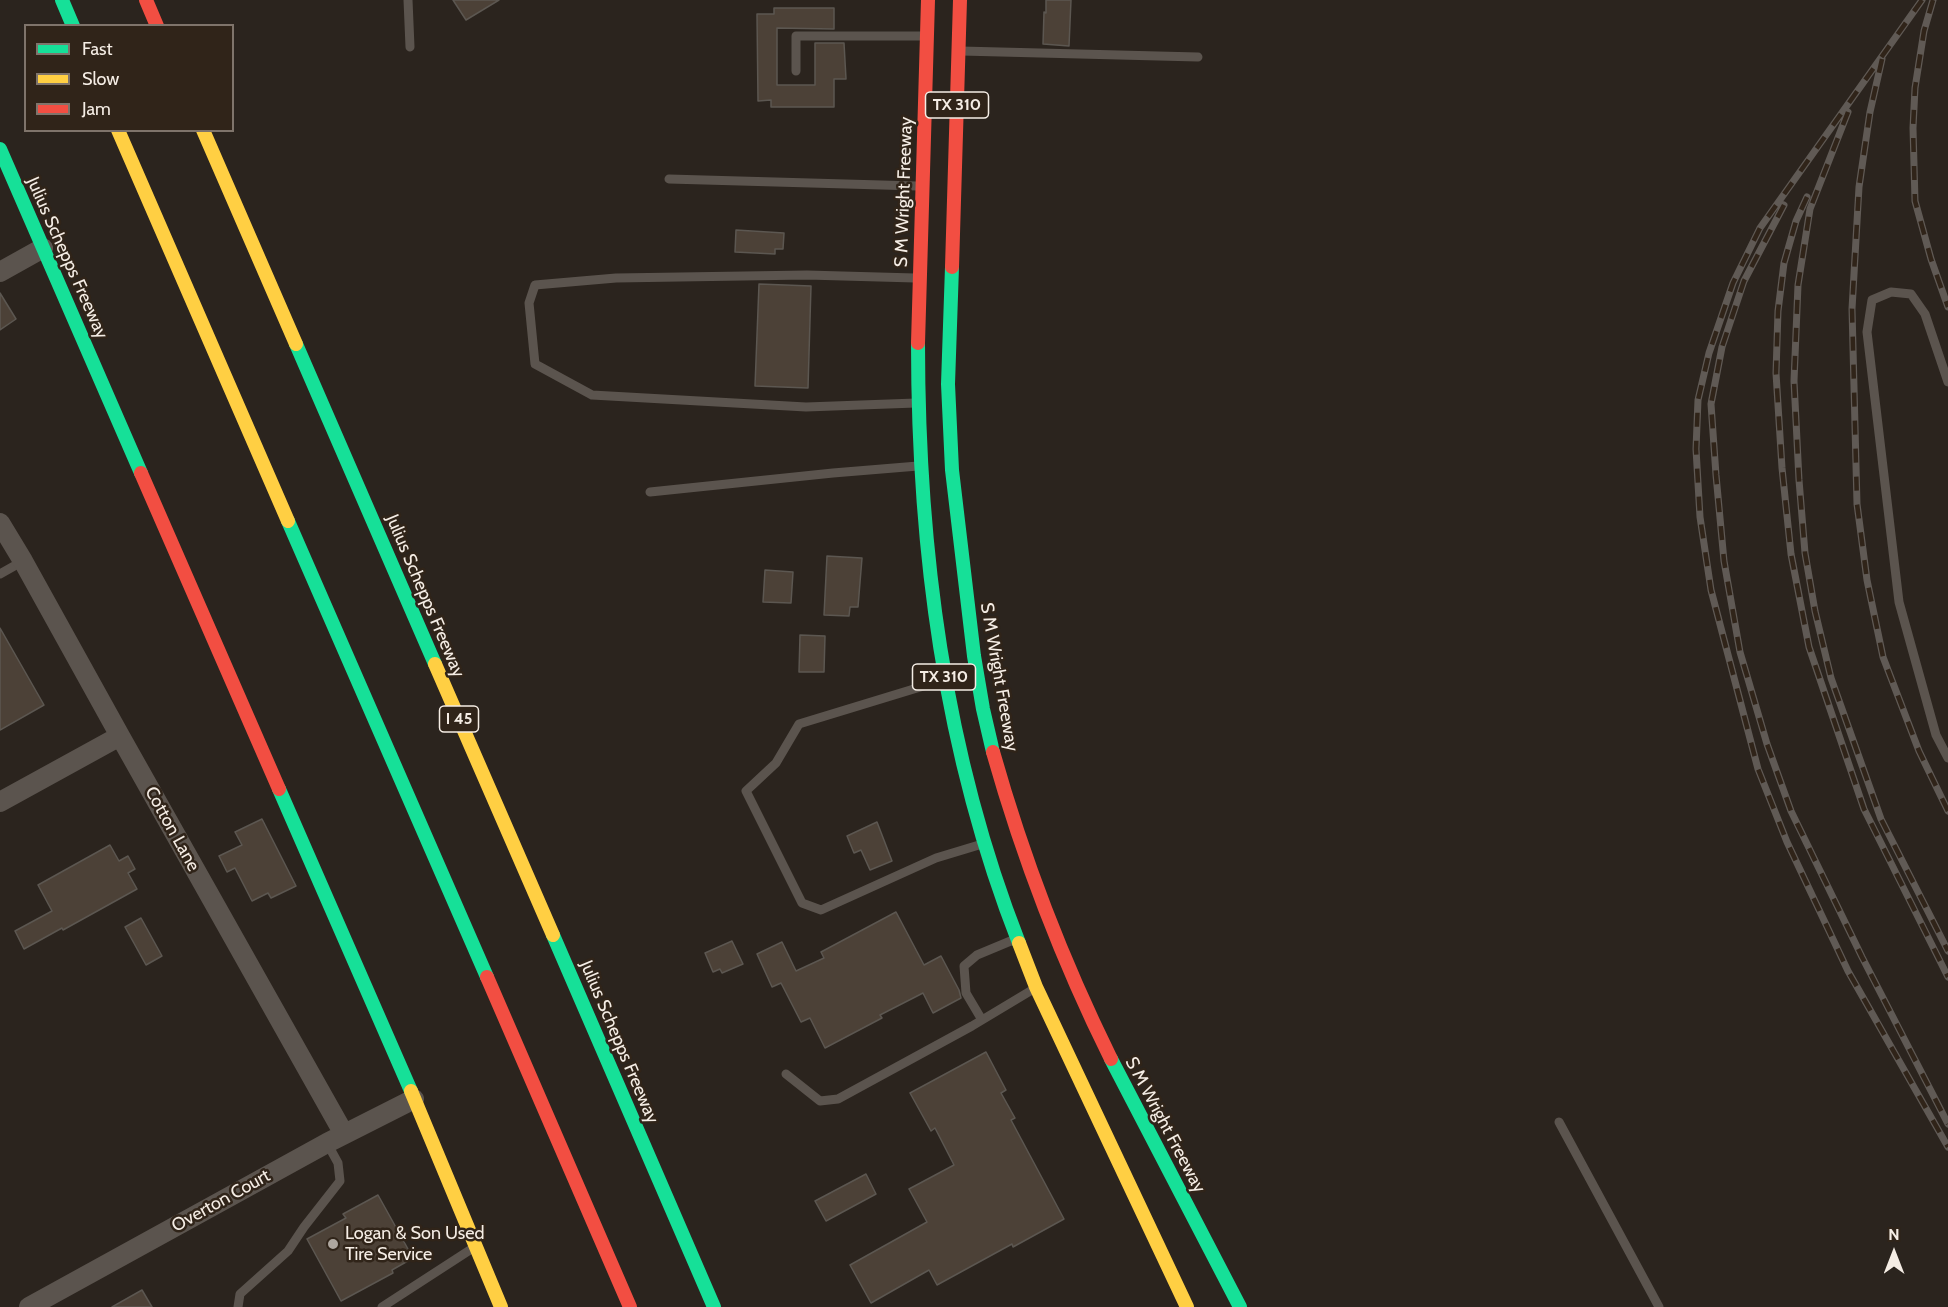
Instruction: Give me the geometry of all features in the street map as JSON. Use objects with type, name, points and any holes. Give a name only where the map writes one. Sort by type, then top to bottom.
[{"type":"main road","points":[[62,0],[72,24]]},
{"type":"main road","points":[[146,0],[156,24]]},
{"type":"main road","name":"S M Wright Freeway","points":[[928,0],[919,278],[918,403],[928,561],[936,632],[964,775],[984,844],[1036,987],[1187,1307]]},
{"type":"main road","name":"S M Wright Freeway","points":[[960,0],[948,352],[949,424],[958,544],[990,743],[1040,901],[1070,971],[1115,1069],[1240,1307]]},
{"type":"main road","points":[[119,132],[630,1307]]},
{"type":"main road","name":"Julius Schepps Freeway","points":[[204,132],[714,1307]]},
{"type":"main road","name":"Julius Schepps Freeway","points":[[0,149],[414,1099],[501,1307]]},
{"type":"street","points":[[0,272],[43,248]]},
{"type":"street","name":"Cotton Lane","points":[[0,524],[120,736],[335,1138]]},
{"type":"street","points":[[0,802],[120,736]]},
{"type":"street","name":"Overton Court","points":[[29,1307],[335,1138],[414,1099]]},
{"type":"lane","points":[[408,0],[410,47]]},
{"type":"lane","points":[[796,71],[796,36],[927,36]]},
{"type":"lane","points":[[959,51],[1198,57]]},
{"type":"lane","points":[[669,179],[922,186]]},
{"type":"lane","points":[[918,403],[806,407],[592,395],[535,364],[529,303],[535,285],[616,278],[807,275],[919,278]]},
{"type":"lane","points":[[1948,382],[1925,314],[1911,294],[1891,292],[1872,300],[1868,332],[1899,602],[1936,735],[1948,758]]},
{"type":"lane","points":[[650,492],[921,466]]},
{"type":"lane","points":[[0,574],[23,561]]},
{"type":"lane","points":[[945,679],[799,724],[776,763],[746,791],[802,903],[821,910],[936,858],[984,844]]},
{"type":"lane","points":[[982,1020],[966,993],[964,966],[977,955],[1017,938]]},
{"type":"lane","points":[[786,1074],[820,1101],[838,1099],[982,1020],[1036,987]]},
{"type":"lane","points":[[1559,1122],[1659,1307]]},
{"type":"lane","points":[[238,1307],[240,1294],[288,1251],[340,1181],[335,1138]]},
{"type":"lane","points":[[382,1307],[476,1246]]},
{"type":"building","points":[[453,0],[499,0],[466,20]]},
{"type":"building","points":[[1046,0],[1071,0],[1069,46],[1043,44]]},
{"type":"building","points":[[774,8],[834,8],[834,29],[777,28],[777,85],[815,85],[815,43],[844,43],[846,79],[834,79],[834,107],[771,107],[771,100],[758,101],[757,14],[774,14]]},
{"type":"building","points":[[736,230],[784,233],[783,249],[775,249],[775,254],[735,252]]},
{"type":"building","points":[[759,284],[811,286],[808,388],[755,386]]},
{"type":"building","points":[[0,293],[16,319],[0,330]]},
{"type":"building","points":[[827,556],[862,558],[858,607],[850,607],[849,616],[824,615]]},
{"type":"building","points":[[765,570],[793,572],[791,603],[763,602]]},
{"type":"building","points":[[0,628],[44,705],[0,730]]},
{"type":"building","points":[[800,635],[825,636],[824,672],[799,672]]},
{"type":"building","points":[[262,819],[296,886],[271,898],[268,893],[252,901],[235,868],[227,872],[219,856],[242,845],[235,832]]},
{"type":"building","points":[[877,822],[892,861],[870,870],[861,850],[854,853],[847,836]]},
{"type":"building","points":[[110,845],[119,861],[128,856],[135,869],[128,873],[137,889],[24,949],[15,931],[52,911],[38,885]]},
{"type":"building","points":[[896,912],[924,965],[941,956],[961,998],[933,1013],[923,993],[880,1015],[882,1018],[825,1048],[810,1018],[801,1022],[781,983],[772,987],[757,954],[782,942],[796,971],[824,958],[821,952]]},
{"type":"building","points":[[141,918],[162,956],[146,965],[125,927]]},
{"type":"building","points":[[732,941],[743,964],[722,973],[720,969],[713,972],[705,953]]},
{"type":"building","points":[[986,1052],[1006,1090],[1001,1093],[1015,1118],[1011,1120],[1064,1219],[937,1285],[929,1270],[871,1303],[850,1265],[927,1222],[909,1189],[954,1165],[935,1128],[931,1131],[910,1093]]},
{"type":"building","points":[[866,1174],[876,1194],[826,1221],[815,1201]]},
{"type":"building","name":"Logan & Son Used Tire Service","points":[[378,1195],[413,1258],[392,1270],[393,1273],[341,1301],[307,1239],[346,1218],[343,1214]]},
{"type":"building","points":[[142,1290],[152,1307],[112,1307]]},
{"type":"railway","points":[[1922,0],[1760,228],[1733,283],[1709,353],[1698,400],[1696,449],[1700,517],[1711,590],[1758,769],[1787,842],[1848,971],[1948,1147]]},
{"type":"railway","points":[[1933,0],[1924,31],[1915,88],[1913,128],[1915,201],[1931,259],[1948,307]]},
{"type":"railway","points":[[1882,59],[1870,112],[1859,187],[1852,309],[1857,504],[1867,580],[1883,657],[1919,751],[1948,811]]},
{"type":"railway","points":[[1848,112],[1810,209],[1798,285],[1794,381],[1805,553],[1815,611],[1831,678],[1881,819],[1948,951]]},
{"type":"railway","points":[[1807,197],[1796,221],[1784,263],[1778,311],[1776,373],[1782,468],[1791,554],[1809,647],[1864,809],[1948,977]]},
{"type":"railway","points":[[1784,205],[1744,281],[1722,347],[1711,404],[1724,561],[1740,652],[1767,744],[1791,811],[1862,957],[1948,1124]]},
{"type":"traffic: fast","points":[[62,0],[72,24]]},
{"type":"traffic: fast","points":[[0,149],[141,473]]},
{"type":"traffic: fast","points":[[952,267],[948,384],[952,470],[974,656],[993,752]]},
{"type":"traffic: fast","points":[[918,343],[923,496],[940,648],[954,723],[972,798],[993,871],[1019,943]]},
{"type":"traffic: fast","points":[[296,344],[435,664]]},
{"type":"traffic: fast","points":[[288,521],[487,977]]},
{"type":"traffic: fast","points":[[279,789],[411,1091]]},
{"type":"traffic: fast","points":[[553,935],[714,1307]]},
{"type":"traffic: fast","points":[[1111,1059],[1240,1307]]},
{"type":"traffic: slow","points":[[119,132],[288,521]]},
{"type":"traffic: slow","points":[[204,132],[296,344]]},
{"type":"traffic: slow","points":[[435,664],[553,935]]},
{"type":"traffic: slow","points":[[1019,943],[1036,987],[1187,1307]]},
{"type":"traffic: slow","points":[[411,1091],[501,1307]]},
{"type":"traffic: jam","points":[[146,0],[156,24]]},
{"type":"traffic: jam","points":[[918,343],[928,0]]},
{"type":"traffic: jam","points":[[952,267],[960,0]]},
{"type":"traffic: jam","points":[[141,473],[279,789]]},
{"type":"traffic: jam","points":[[993,752],[1017,831],[1045,908],[1076,984],[1111,1059]]},
{"type":"traffic: jam","points":[[487,977],[630,1307]]},
{"type":"place","name":"Logan & Son Used Tire Service","points":[[333,1244]]}]
